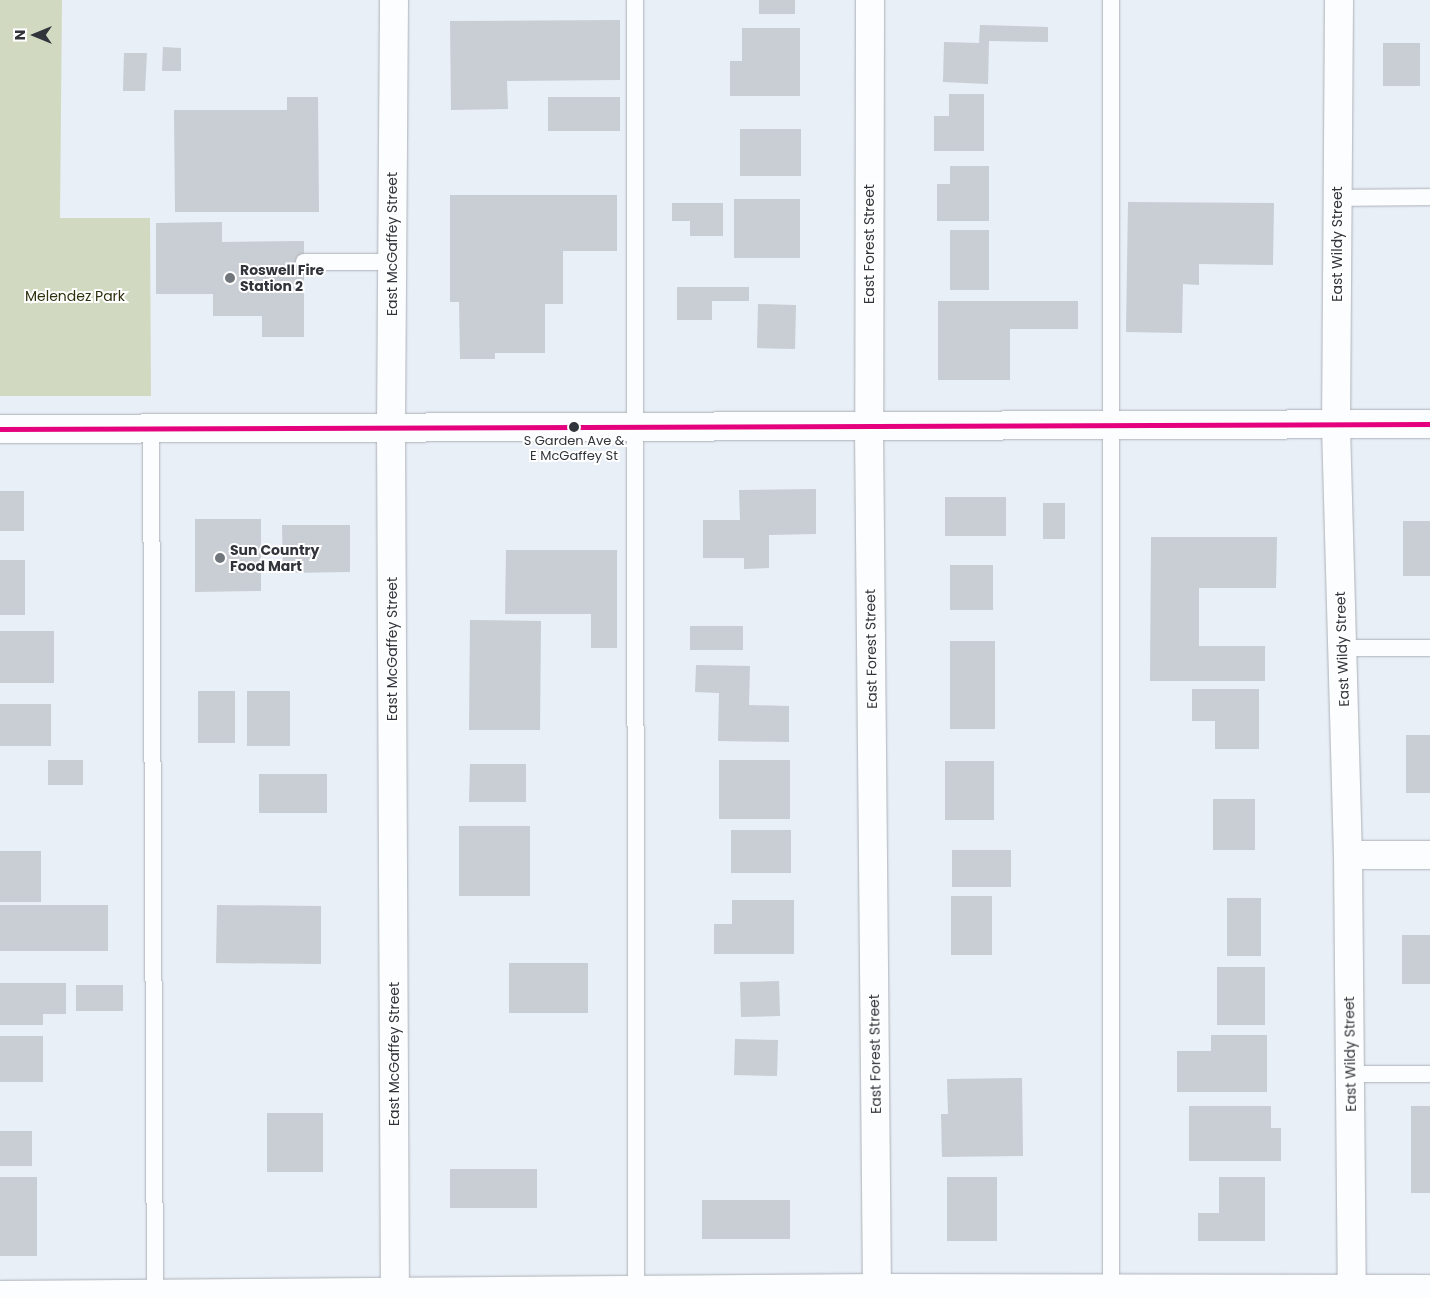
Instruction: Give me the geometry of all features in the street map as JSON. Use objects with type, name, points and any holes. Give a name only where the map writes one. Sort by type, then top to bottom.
[{"type":"street","name":"East McGaffey Street","points":[[394,0],[391,428],[395,1296]]},
{"type":"street","name":"East Forest Street","points":[[870,0],[869,427],[877,1293]]},
{"type":"street","name":"East Wildy Street","points":[[1339,0],[1336,427],[1348,855],[1352,1293]]},
{"type":"street","points":[[0,429],[1336,427],[1430,424]]},
{"type":"street","points":[[1348,855],[1430,855]]},
{"type":"street","points":[[0,1295],[395,1296],[1352,1293],[1430,1289]]},
{"type":"lane","points":[[635,0],[636,1294]]},
{"type":"lane","points":[[1111,0],[1111,1293]]},
{"type":"lane","points":[[1338,198],[1430,197]]},
{"type":"lane","points":[[304,262],[392,262]]},
{"type":"lane","points":[[151,429],[154,1296]]},
{"type":"lane","points":[[1342,648],[1430,648]]},
{"type":"lane","points":[[1350,1074],[1430,1074]]},
{"type":"green space","name":"Melendez Park","points":[[0,0],[62,0],[60,218],[150,218],[151,396],[0,396]]},
{"type":"building","points":[[759,0],[795,0],[795,14],[759,14]]},
{"type":"building","points":[[620,20],[620,80],[507,81],[508,109],[451,110],[450,21]]},
{"type":"building","points":[[980,25],[1048,27],[1048,42],[989,41],[988,84],[943,82],[944,42],[979,43]]},
{"type":"building","points":[[742,28],[800,28],[800,96],[730,96],[730,61],[742,61]]},
{"type":"building","points":[[1383,43],[1420,43],[1420,86],[1383,86]]},
{"type":"building","points":[[163,47],[181,48],[181,71],[162,71]]},
{"type":"building","points":[[124,53],[147,53],[145,91],[123,91]]},
{"type":"building","points":[[949,94],[984,94],[984,151],[934,151],[934,116],[949,116]]},
{"type":"building","points":[[287,97],[318,97],[319,212],[175,212],[174,110],[287,110]]},
{"type":"building","points":[[548,97],[620,97],[620,131],[548,131]]},
{"type":"building","points":[[740,129],[801,129],[801,176],[740,176]]},
{"type":"building","points":[[950,166],[989,166],[989,221],[937,221],[937,184],[950,184]]},
{"type":"building","points":[[450,195],[617,195],[617,251],[563,251],[563,304],[545,304],[545,353],[495,353],[495,359],[460,359],[459,302],[450,302]]},
{"type":"building","points":[[734,199],[800,199],[800,258],[734,258]]},
{"type":"building","points":[[1128,202],[1274,203],[1273,265],[1199,264],[1199,285],[1183,284],[1182,333],[1126,332]]},
{"type":"building","points":[[672,203],[723,203],[723,236],[690,236],[690,221],[672,221]]},
{"type":"building","name":"Roswell Fire Station 2","points":[[222,222],[222,242],[304,241],[304,337],[262,337],[262,316],[213,316],[213,294],[156,294],[156,223]]},
{"type":"building","points":[[950,230],[989,230],[989,290],[950,290]]},
{"type":"building","points":[[677,287],[749,287],[749,301],[712,301],[712,320],[677,320]]},
{"type":"building","points":[[938,301],[1078,301],[1078,329],[1010,329],[1010,380],[938,380]]},
{"type":"building","points":[[758,304],[796,305],[795,349],[757,348]]},
{"type":"building","points":[[816,489],[816,534],[769,535],[769,568],[744,569],[744,558],[703,558],[703,520],[740,520],[739,490]]},
{"type":"building","points":[[0,491],[24,491],[24,531],[0,531]]},
{"type":"building","points":[[945,497],[1006,497],[1006,536],[945,536]]},
{"type":"building","points":[[1043,503],[1065,503],[1065,539],[1043,539]]},
{"type":"building","points":[[195,519],[261,519],[261,591],[195,592]]},
{"type":"building","points":[[1403,521],[1430,521],[1430,576],[1403,576]]},
{"type":"building","points":[[282,525],[350,525],[350,572],[283,573]]},
{"type":"building","points":[[1151,537],[1277,537],[1276,588],[1199,588],[1199,646],[1265,646],[1265,681],[1150,681]]},
{"type":"building","points":[[506,550],[617,550],[617,648],[591,648],[591,614],[505,614]]},
{"type":"building","points":[[0,560],[25,560],[25,615],[0,615]]},
{"type":"building","points":[[950,565],[993,565],[993,610],[950,610]]},
{"type":"building","points":[[470,620],[541,621],[540,730],[469,730]]},
{"type":"building","points":[[690,626],[743,626],[743,650],[690,650]]},
{"type":"building","points":[[0,631],[54,631],[54,683],[0,683]]},
{"type":"building","points":[[950,641],[995,641],[995,729],[950,729]]},
{"type":"building","points":[[696,665],[750,666],[749,705],[789,706],[789,742],[718,741],[719,693],[695,692]]},
{"type":"building","points":[[1192,689],[1259,689],[1259,749],[1215,749],[1215,721],[1192,721]]},
{"type":"building","points":[[198,691],[235,691],[235,743],[198,743]]},
{"type":"building","points":[[247,691],[290,691],[290,746],[247,746]]},
{"type":"building","points":[[0,704],[51,704],[51,746],[0,746]]},
{"type":"building","points":[[1406,735],[1430,735],[1430,793],[1406,793]]},
{"type":"building","points":[[48,760],[83,760],[83,785],[48,785]]},
{"type":"building","points":[[719,760],[790,760],[790,819],[719,819]]},
{"type":"building","points":[[945,761],[994,761],[994,820],[945,820]]},
{"type":"building","points":[[470,764],[526,764],[526,802],[469,802]]},
{"type":"building","points":[[259,774],[327,774],[327,813],[259,813]]},
{"type":"building","points":[[1213,799],[1255,799],[1255,850],[1213,850]]},
{"type":"building","points":[[459,826],[530,826],[530,896],[459,896]]},
{"type":"building","points":[[731,830],[791,830],[791,873],[731,873]]},
{"type":"building","points":[[952,850],[1011,850],[1011,887],[952,887]]},
{"type":"building","points":[[0,851],[41,851],[41,902],[0,902]]},
{"type":"building","points":[[951,896],[992,896],[992,955],[951,955]]},
{"type":"building","points":[[1227,898],[1261,898],[1261,956],[1227,956]]},
{"type":"building","points":[[732,900],[794,900],[794,954],[714,954],[714,924],[732,924]]},
{"type":"building","points":[[0,905],[108,905],[108,951],[0,951]]},
{"type":"building","points":[[217,905],[321,906],[321,964],[216,963]]},
{"type":"building","points":[[1402,935],[1430,935],[1430,984],[1402,984]]},
{"type":"building","points":[[509,963],[588,963],[588,1013],[509,1013]]},
{"type":"building","points":[[1217,967],[1265,967],[1265,1025],[1217,1025]]},
{"type":"building","points":[[779,981],[780,1016],[741,1017],[740,982]]},
{"type":"building","points":[[0,983],[66,983],[66,1014],[43,1014],[43,1025],[0,1025]]},
{"type":"building","points":[[76,985],[123,985],[123,1011],[76,1011]]},
{"type":"building","points":[[1211,1035],[1267,1035],[1267,1092],[1177,1092],[1177,1051],[1211,1051]]},
{"type":"building","points":[[0,1036],[43,1036],[43,1082],[0,1082]]},
{"type":"building","points":[[735,1039],[778,1040],[777,1076],[734,1075]]},
{"type":"building","points":[[1022,1078],[1023,1156],[942,1157],[941,1114],[948,1114],[947,1079]]},
{"type":"building","points":[[1189,1106],[1271,1106],[1271,1128],[1281,1128],[1281,1161],[1189,1161]]},
{"type":"building","points":[[1411,1106],[1430,1106],[1430,1193],[1411,1193]]},
{"type":"building","points":[[267,1113],[323,1113],[323,1172],[267,1172]]},
{"type":"building","points":[[0,1131],[32,1131],[32,1166],[0,1166]]},
{"type":"building","points":[[450,1169],[537,1169],[537,1208],[450,1208]]},
{"type":"building","points":[[0,1177],[37,1177],[37,1256],[0,1256]]},
{"type":"building","points":[[947,1177],[997,1177],[997,1241],[947,1241]]},
{"type":"building","points":[[1219,1177],[1265,1177],[1265,1241],[1198,1241],[1198,1213],[1219,1213]]},
{"type":"building","points":[[702,1200],[790,1200],[790,1239],[702,1239]]},
{"type":"transit line","points":[[0,429],[1430,424]]},
{"type":"place","name":"Roswell Fire Station 2","points":[[230,278]]},
{"type":"place","name":"S Garden Ave & E McGaffey St","points":[[574,427]]},
{"type":"place","name":"Sun Country Food Mart","points":[[220,558]]}]
